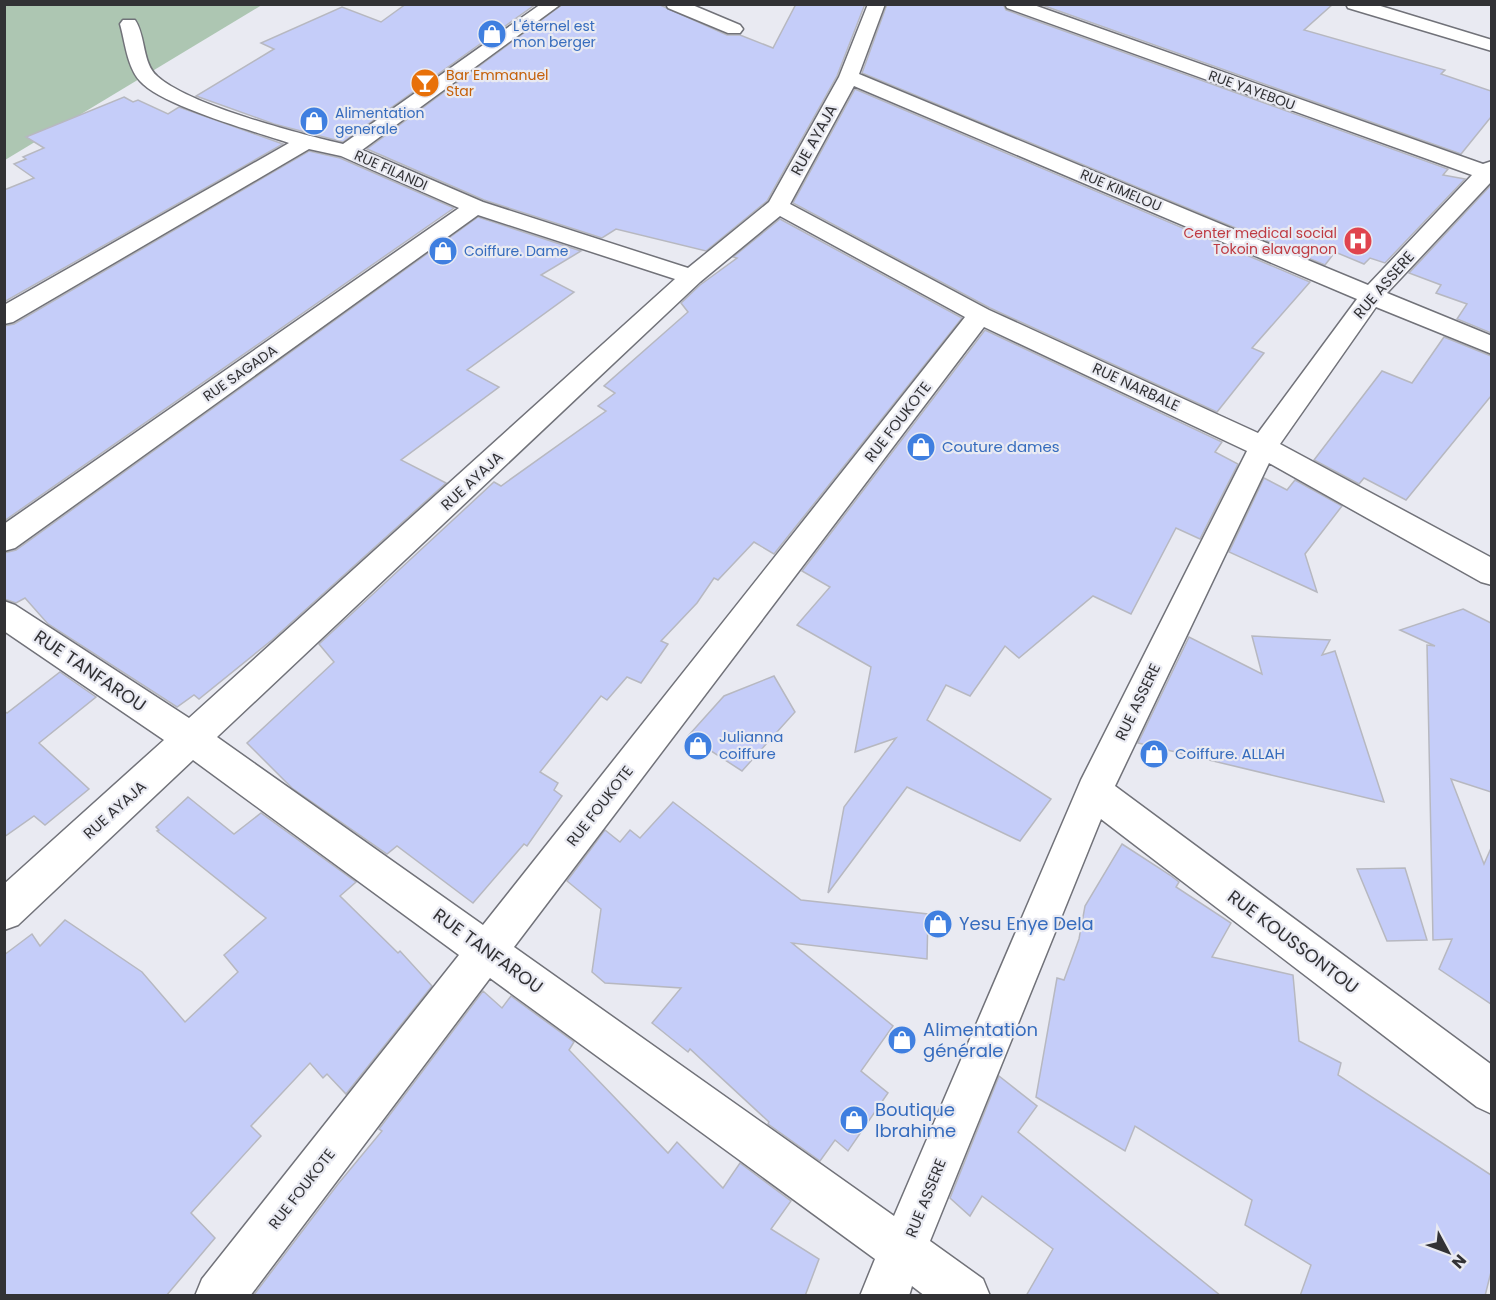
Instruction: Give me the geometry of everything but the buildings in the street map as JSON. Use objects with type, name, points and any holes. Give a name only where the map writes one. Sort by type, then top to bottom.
[{"type":"street","points":[[347,151],[553,4]]},
{"type":"street","points":[[674,4],[734,29]]},
{"type":"street","name":"RUE AYAJA","points":[[4,911],[193,740],[692,277],[778,206],[849,77],[876,4]]},
{"type":"street","name":"RUE YAYEBOU","points":[[1013,4],[1490,172]]},
{"type":"street","points":[[1354,4],[1491,46]]},
{"type":"street","name":"RUE FILANDI","points":[[129,24],[138,57],[147,78],[171,93],[204,108],[306,142],[347,151],[475,207],[692,277]]},
{"type":"street","name":"RUE KIMELOU","points":[[849,77],[1491,346]]},
{"type":"street","points":[[4,316],[306,142]]},
{"type":"street","name":"RUE ASSERE","points":[[884,1296],[1094,792],[1263,447],[1372,295],[1490,172]]},
{"type":"street","name":"RUE NARBALE","points":[[778,206],[980,315],[1263,447],[1491,573]]},
{"type":"street","name":"RUE SAGADA","points":[[4,540],[475,207]]},
{"type":"street","name":"RUE FOUKOTE","points":[[219,1296],[980,315]]},
{"type":"street","name":"RUE TANFAROU","points":[[4,614],[193,740],[966,1296]]},
{"type":"street","name":"RUE KOUSSONTOU","points":[[1094,792],[1491,1092]]},
{"type":"green space","points":[[5,5],[262,5],[5,160]]},
{"type":"place","name":"L'éternel est mon berger","points":[[492,34]]},
{"type":"place","name":"Bar Emmanuel Star","points":[[425,83]]},
{"type":"place","name":"Alimentation generale","points":[[314,121]]},
{"type":"place","name":"Center medical social Tokoin elavagnon","points":[[1358,241]]},
{"type":"place","name":"Coiffure. Dame","points":[[443,251]]},
{"type":"place","name":"Couture dames","points":[[921,447]]},
{"type":"place","name":"Julianna coiffure","points":[[698,746]]},
{"type":"place","name":"Coiffure. ALLAH","points":[[1154,754]]},
{"type":"place","name":"Yesu Enye Dela","points":[[938,924]]},
{"type":"place","name":"Alimentation générale","points":[[902,1040]]},
{"type":"place","name":"Boutique Ibrahime","points":[[854,1120]]}]
